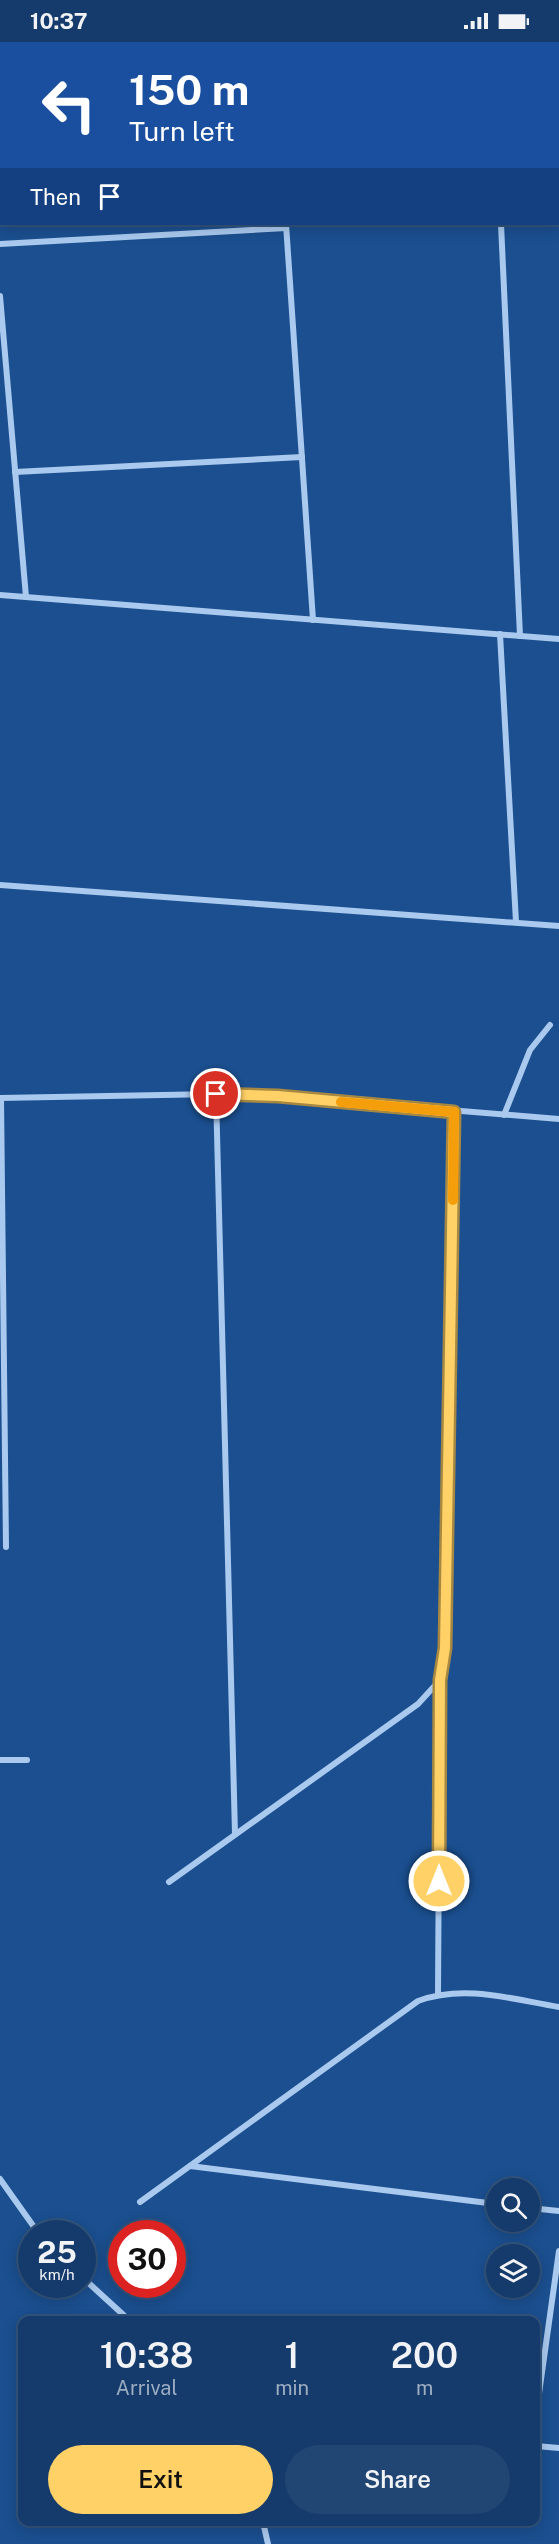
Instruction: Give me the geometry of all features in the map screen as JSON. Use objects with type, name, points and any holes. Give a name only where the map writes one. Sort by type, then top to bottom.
[{"type":"street","points":[[501,225],[520,636]]},
{"type":"street","points":[[0,244],[286,226],[313,620]]},
{"type":"street","points":[[0,296],[26,597]]},
{"type":"street","points":[[15,472],[302,457]]},
{"type":"street","points":[[0,595],[559,639]]},
{"type":"street","points":[[500,634],[516,922]]},
{"type":"street","points":[[0,885],[559,926]]},
{"type":"street","points":[[504,1115],[530,1050],[550,1025]]},
{"type":"street","points":[[6,1547],[1,1098],[216,1094],[278,1096],[559,1119]]},
{"type":"street","points":[[216,1094],[235,1834]]},
{"type":"street","points":[[438,1993],[440,1680],[445,1648],[454,1112]]},
{"type":"street","points":[[169,1882],[418,1704],[440,1680]]},
{"type":"street","points":[[0,1760],[27,1760]]},
{"type":"street","points":[[140,2202],[418,2001],[438,1993],[463,1990],[559,2007]]},
{"type":"street","points":[[189,2166],[486,2203]]},
{"type":"street","points":[[0,2179],[29,2220]]},
{"type":"street","points":[[540,2209],[559,2211]]},
{"type":"street","points":[[540,2386],[559,2251]]},
{"type":"street","points":[[96,2290],[125,2316]]},
{"type":"street","points":[[540,2446],[559,2448]]},
{"type":"street","points":[[264,2526],[268,2544]]},
{"type":"slow traffic","points":[[341,1102],[454,1112],[453,1200]]},
{"type":"route","points":[[216,1094],[278,1096],[454,1112],[445,1648],[440,1680],[439,1881]]}]
